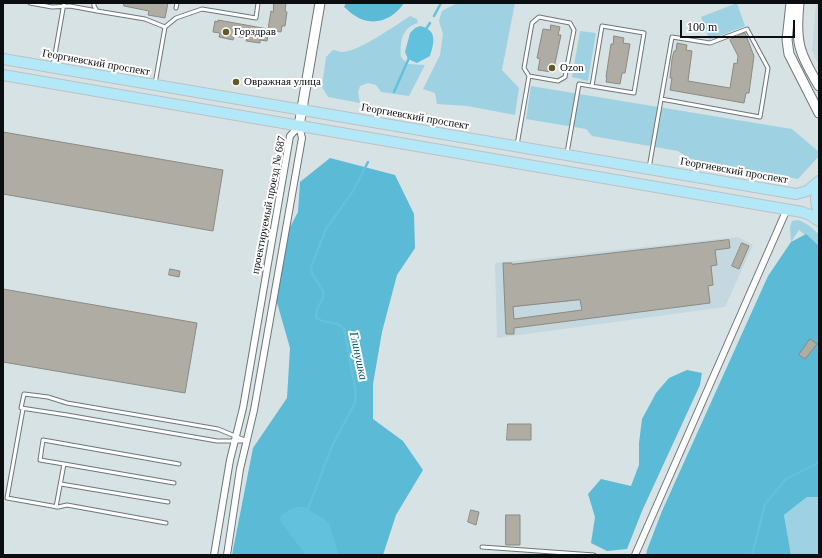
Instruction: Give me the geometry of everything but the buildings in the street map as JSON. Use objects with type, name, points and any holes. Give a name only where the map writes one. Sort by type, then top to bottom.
[{"type":"main road","points":[[299,126],[320,3]]},
{"type":"main road","points":[[791,3],[787,40],[788,54],[819,113]]},
{"type":"main road","points":[[799,3],[797,33],[800,48],[819,86]]},
{"type":"main road","name":"Георгиевский проспект","points":[[3,59],[796,194],[804,193],[819,181]]},
{"type":"main road","points":[[3,75],[787,209],[806,213],[819,221]]},
{"type":"main road","points":[[819,184],[816,195],[819,214]]},
{"type":"street","name":"проектируемый проезд № 687","points":[[214,555],[230,460],[243,408],[290,136],[299,126]]},
{"type":"street","name":"проектируемый проезд № 687","points":[[227,555],[240,469],[254,410],[302,138],[299,126]]},
{"type":"street","points":[[635,555],[787,209]]},
{"type":"lane","points":[[32,3],[52,7],[63,5],[145,19],[165,28]]},
{"type":"lane","points":[[94,3],[97,11]]},
{"type":"lane","points":[[176,8],[177,3]]},
{"type":"lane","points":[[155,85],[165,28],[176,18],[202,8],[256,18],[258,3]]},
{"type":"lane","points":[[52,67],[63,5]]},
{"type":"lane","points":[[517,147],[530,76],[524,68],[532,23],[539,18],[570,23],[574,30],[565,77],[558,81],[530,76]]},
{"type":"lane","points":[[567,155],[579,84],[634,93],[644,33],[602,26],[592,86]]},
{"type":"lane","points":[[649,169],[661,99],[672,37],[710,43],[747,29],[768,68],[760,117],[661,99]]},
{"type":"lane","points":[[166,523],[68,506],[56,507],[7,498],[23,409],[21,408],[24,394],[48,397],[67,403],[218,429],[235,438],[247,440]]},
{"type":"lane","points":[[23,409],[74,416],[217,441],[235,438]]},
{"type":"lane","points":[[174,483],[40,460],[43,440],[179,464]]},
{"type":"lane","points":[[56,507],[64,464]]},
{"type":"lane","points":[[60,484],[168,502]]},
{"type":"lane","points":[[482,546],[594,555]]},
{"type":"shaded area","points":[[346,3],[404,3],[388,18],[368,21],[361,19],[344,7]]},
{"type":"shaded area","points":[[457,3],[515,3],[502,70],[519,88],[515,115],[467,106],[437,104],[435,93],[423,89],[440,55],[443,34],[439,21],[442,11]]},
{"type":"shaded area","points":[[737,3],[745,26],[709,40],[701,17]]},
{"type":"shaded area","points":[[816,3],[819,3],[819,62],[817,62],[812,50]]},
{"type":"shaded area","points":[[410,16],[417,19],[418,23],[408,28],[403,36],[401,41],[401,57],[408,64],[425,65],[409,96],[381,92],[376,85],[368,83],[360,86],[358,92],[360,103],[328,97],[322,87],[326,57],[333,50],[342,52],[357,48]]},
{"type":"shaded area","points":[[420,26],[426,28],[432,34],[433,46],[430,56],[417,63],[408,59],[405,52],[410,33],[415,28]]},
{"type":"shaded area","points":[[580,31],[596,33],[588,81],[572,77]]},
{"type":"shaded area","points":[[531,86],[792,129],[819,152],[819,156],[798,179],[693,161],[678,151],[592,136],[586,129],[526,119]]},
{"type":"shaded area","points":[[330,158],[395,175],[414,214],[415,248],[397,275],[382,332],[373,384],[373,419],[403,441],[423,470],[396,515],[383,555],[232,555],[253,448],[287,398],[290,348],[276,299],[288,231],[298,212],[300,182]]},
{"type":"shaded area","points":[[798,220],[810,226],[819,235],[819,246],[799,230],[791,242],[790,227],[792,221]]},
{"type":"shaded area","points":[[806,234],[819,246],[819,497],[807,497],[784,515],[791,555],[646,555],[662,511],[768,276],[791,242]]},
{"type":"shaded area","points":[[738,237],[753,245],[725,307],[497,338],[495,263]]},
{"type":"shaded area","points":[[687,370],[702,373],[700,385],[642,511],[627,549],[607,551],[591,543],[595,517],[588,494],[601,479],[631,486],[639,465],[639,443],[642,419],[656,393],[669,378]]},
{"type":"shaded area","points":[[807,497],[819,497],[819,555],[791,555],[784,515]]},
{"type":"shaded area","points":[[302,506],[325,519],[329,524],[339,555],[306,555],[280,521],[283,513],[293,508]]},
{"type":"waterway","name":"Глинушка","points":[[434,16],[441,3]]},
{"type":"waterway","name":"Глинушка","points":[[426,29],[430,23]]},
{"type":"waterway","name":"Глинушка","points":[[394,92],[409,58]]},
{"type":"waterway","name":"Глинушка","points":[[309,512],[308,509],[332,446],[355,403],[356,393],[344,329],[337,324],[316,318],[317,309],[323,298],[323,291],[312,273],[311,267],[326,229],[353,191],[368,162]]},
{"type":"waterway","points":[[752,555],[765,504],[786,479],[819,461]]},
{"type":"place","name":"Горздрав","points":[[226,32]]},
{"type":"place","name":"Ozon","points":[[552,68]]},
{"type":"place","name":"Овражная улица","points":[[236,82]]}]
